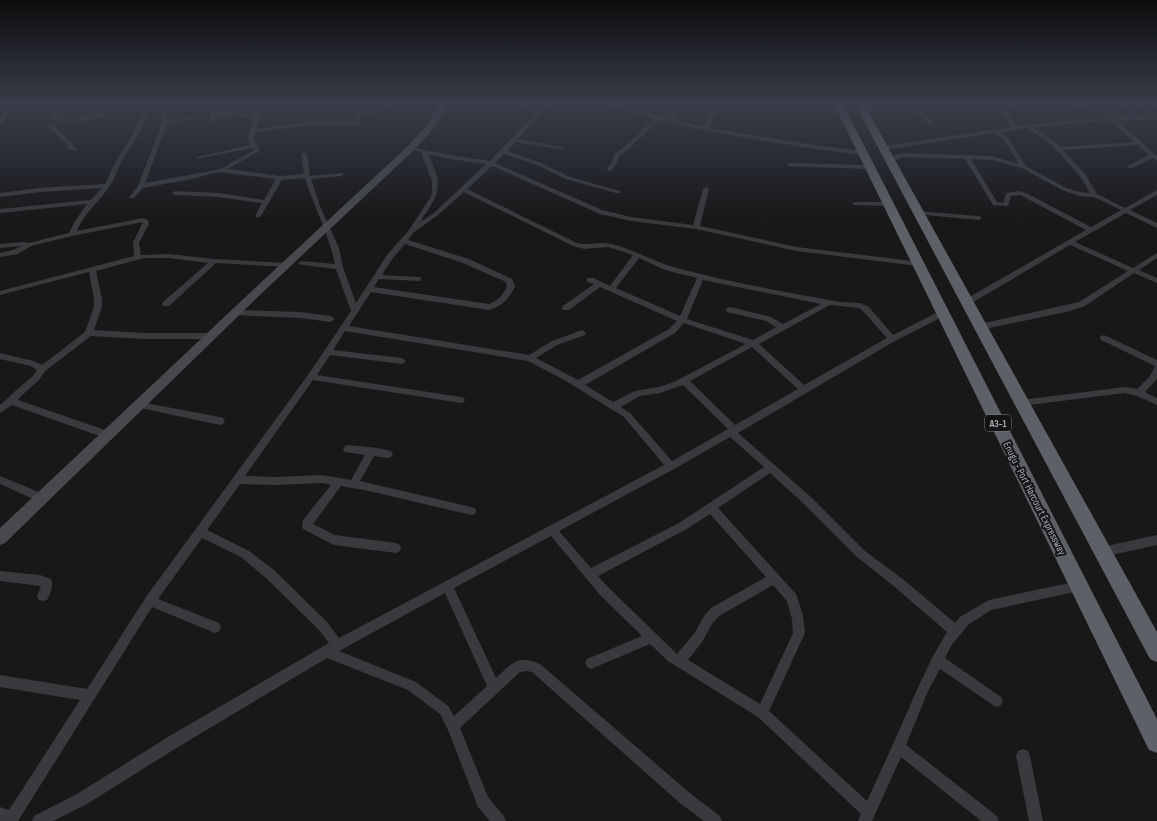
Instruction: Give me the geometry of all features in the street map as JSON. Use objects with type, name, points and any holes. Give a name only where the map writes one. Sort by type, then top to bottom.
[{"type":"highway","name":"Enugu - Port Harcourt Expressway","points":[[857,142],[1157,742]]},
{"type":"highway","name":"A3-1","points":[[880,142],[889,162],[967,302],[1157,652]]},
{"type":"main road","points":[[0,538],[416,142]]},
{"type":"street","points":[[68,142],[70,144],[70,148],[75,150]]},
{"type":"street","points":[[72,234],[78,221],[107,186],[119,160],[130,142]]},
{"type":"street","points":[[132,197],[141,186],[158,142]]},
{"type":"street","points":[[223,170],[255,151],[257,149],[253,146],[252,142]]},
{"type":"street","points":[[8,818],[90,696],[150,601],[201,532],[311,376],[390,257],[411,232],[436,214],[513,142]]},
{"type":"street","points":[[527,142],[562,149]]},
{"type":"street","points":[[610,169],[615,161],[616,155],[632,142]]},
{"type":"street","points":[[785,142],[837,151],[862,153]]},
{"type":"street","points":[[883,148],[921,142]]},
{"type":"street","points":[[1008,142],[1024,167]]},
{"type":"street","points":[[1052,142],[1083,175],[1095,195]]},
{"type":"street","points":[[1058,149],[1139,143],[1155,157],[1130,167]]},
{"type":"street","points":[[199,158],[253,146]]},
{"type":"street","points":[[411,148],[424,152],[491,163],[607,215],[696,226],[746,239],[797,249],[918,264]]},
{"type":"street","points":[[411,232],[433,198],[435,190],[431,167],[424,152]]},
{"type":"street","points":[[503,152],[539,164],[568,178],[618,192]]},
{"type":"street","points":[[304,154],[308,177],[326,228],[335,248],[339,267],[354,310]]},
{"type":"street","points":[[889,162],[898,156],[903,155],[992,158],[1024,167],[1064,189],[1079,194],[1095,195],[1157,226]]},
{"type":"street","points":[[966,158],[995,204],[1006,205],[1008,194],[1026,194],[1091,230]]},
{"type":"street","points":[[790,165],[870,167]]},
{"type":"street","points":[[141,186],[223,170],[280,178],[341,174]]},
{"type":"street","points":[[258,216],[280,178]]},
{"type":"street","points":[[0,195],[40,190],[107,186]]},
{"type":"street","points":[[463,189],[575,245],[584,247],[608,245],[627,250],[637,256],[668,268],[701,277],[830,302],[860,306],[866,309],[892,339]]},
{"type":"street","points":[[696,226],[706,189]]},
{"type":"street","points":[[967,302],[1157,192]]},
{"type":"street","points":[[175,193],[218,195],[266,202]]},
{"type":"street","points":[[0,211],[93,202]]},
{"type":"street","points":[[855,204],[888,204]]},
{"type":"street","points":[[917,212],[979,218]]},
{"type":"street","points":[[0,255],[15,252],[29,245],[72,234],[143,220],[146,221],[146,224],[136,243],[138,257]]},
{"type":"street","points":[[369,288],[489,307],[496,305],[509,291],[511,286],[509,281],[503,278],[446,254],[403,241]]},
{"type":"street","points":[[1069,242],[1157,281]]},
{"type":"street","points":[[0,246],[23,244],[29,245]]},
{"type":"street","points":[[980,327],[1070,308],[1082,304],[1157,255]]},
{"type":"street","points":[[0,293],[138,257],[168,256],[214,261],[287,264]]},
{"type":"street","points":[[611,289],[637,256]]},
{"type":"street","points":[[166,304],[214,261]]},
{"type":"street","points":[[302,263],[339,267]]},
{"type":"street","points":[[0,410],[13,400],[42,369],[89,333],[98,307],[98,299],[92,270]]},
{"type":"street","points":[[378,277],[418,279]]},
{"type":"street","points":[[579,384],[664,336],[682,320],[701,277]]},
{"type":"street","points":[[590,280],[682,320],[753,343],[804,390]]},
{"type":"street","points":[[566,308],[599,284]]},
{"type":"street","points":[[614,406],[638,393],[668,388],[830,302]]},
{"type":"street","points":[[730,310],[768,319],[782,328]]},
{"type":"street","points":[[39,821],[82,799],[173,742],[332,648],[671,466],[892,339],[943,313]]},
{"type":"street","points":[[236,314],[300,315],[331,319]]},
{"type":"street","points":[[343,328],[530,358],[579,384],[627,415],[671,466]]},
{"type":"street","points":[[89,333],[144,336],[212,336]]},
{"type":"street","points":[[530,358],[542,348],[582,333]]},
{"type":"street","points":[[1104,338],[1157,364]]},
{"type":"street","points":[[327,352],[402,361]]},
{"type":"street","points":[[0,356],[33,364],[42,369]]},
{"type":"street","points":[[1139,393],[1154,377],[1157,369]]},
{"type":"street","points":[[311,376],[461,400]]},
{"type":"street","points":[[684,380],[770,468],[808,501],[861,554],[900,584],[955,631]]},
{"type":"street","points":[[1021,403],[1125,390],[1139,393],[1157,402]]},
{"type":"street","points":[[13,400],[15,404],[108,435]]},
{"type":"street","points":[[140,405],[220,421]]},
{"type":"street","points":[[348,449],[388,454]]},
{"type":"street","points":[[354,484],[372,451]]},
{"type":"street","points":[[590,574],[683,526],[770,468]]},
{"type":"street","points":[[238,480],[276,481],[322,479],[339,481],[472,511]]},
{"type":"street","points":[[0,480],[42,498]]},
{"type":"street","points":[[339,481],[306,522],[307,526],[334,540],[396,548]]},
{"type":"street","points":[[710,507],[792,598],[799,621],[799,633],[762,713]]},
{"type":"street","points":[[552,530],[604,591],[678,661],[694,669],[762,713],[867,817],[924,687],[946,642],[955,631],[964,622],[989,605],[1079,586]]},
{"type":"street","points":[[201,532],[245,554],[270,574],[322,626],[332,648],[412,686],[444,710],[453,726],[483,802],[499,821]]},
{"type":"street","points":[[1102,552],[1157,540]]},
{"type":"street","points":[[0,576],[40,580],[47,583],[43,596]]},
{"type":"street","points":[[678,661],[698,638],[708,620],[715,612],[774,578]]},
{"type":"street","points":[[448,586],[494,687]]},
{"type":"street","points":[[150,601],[215,627]]},
{"type":"street","points":[[591,663],[652,637]]},
{"type":"street","points":[[937,660],[997,701]]},
{"type":"street","points":[[453,726],[521,664],[526,664],[536,668],[686,799],[715,821]]},
{"type":"street","points":[[0,681],[90,696]]},
{"type":"street","points":[[899,747],[992,821]]},
{"type":"street","points":[[1022,756],[1036,821]]}]
